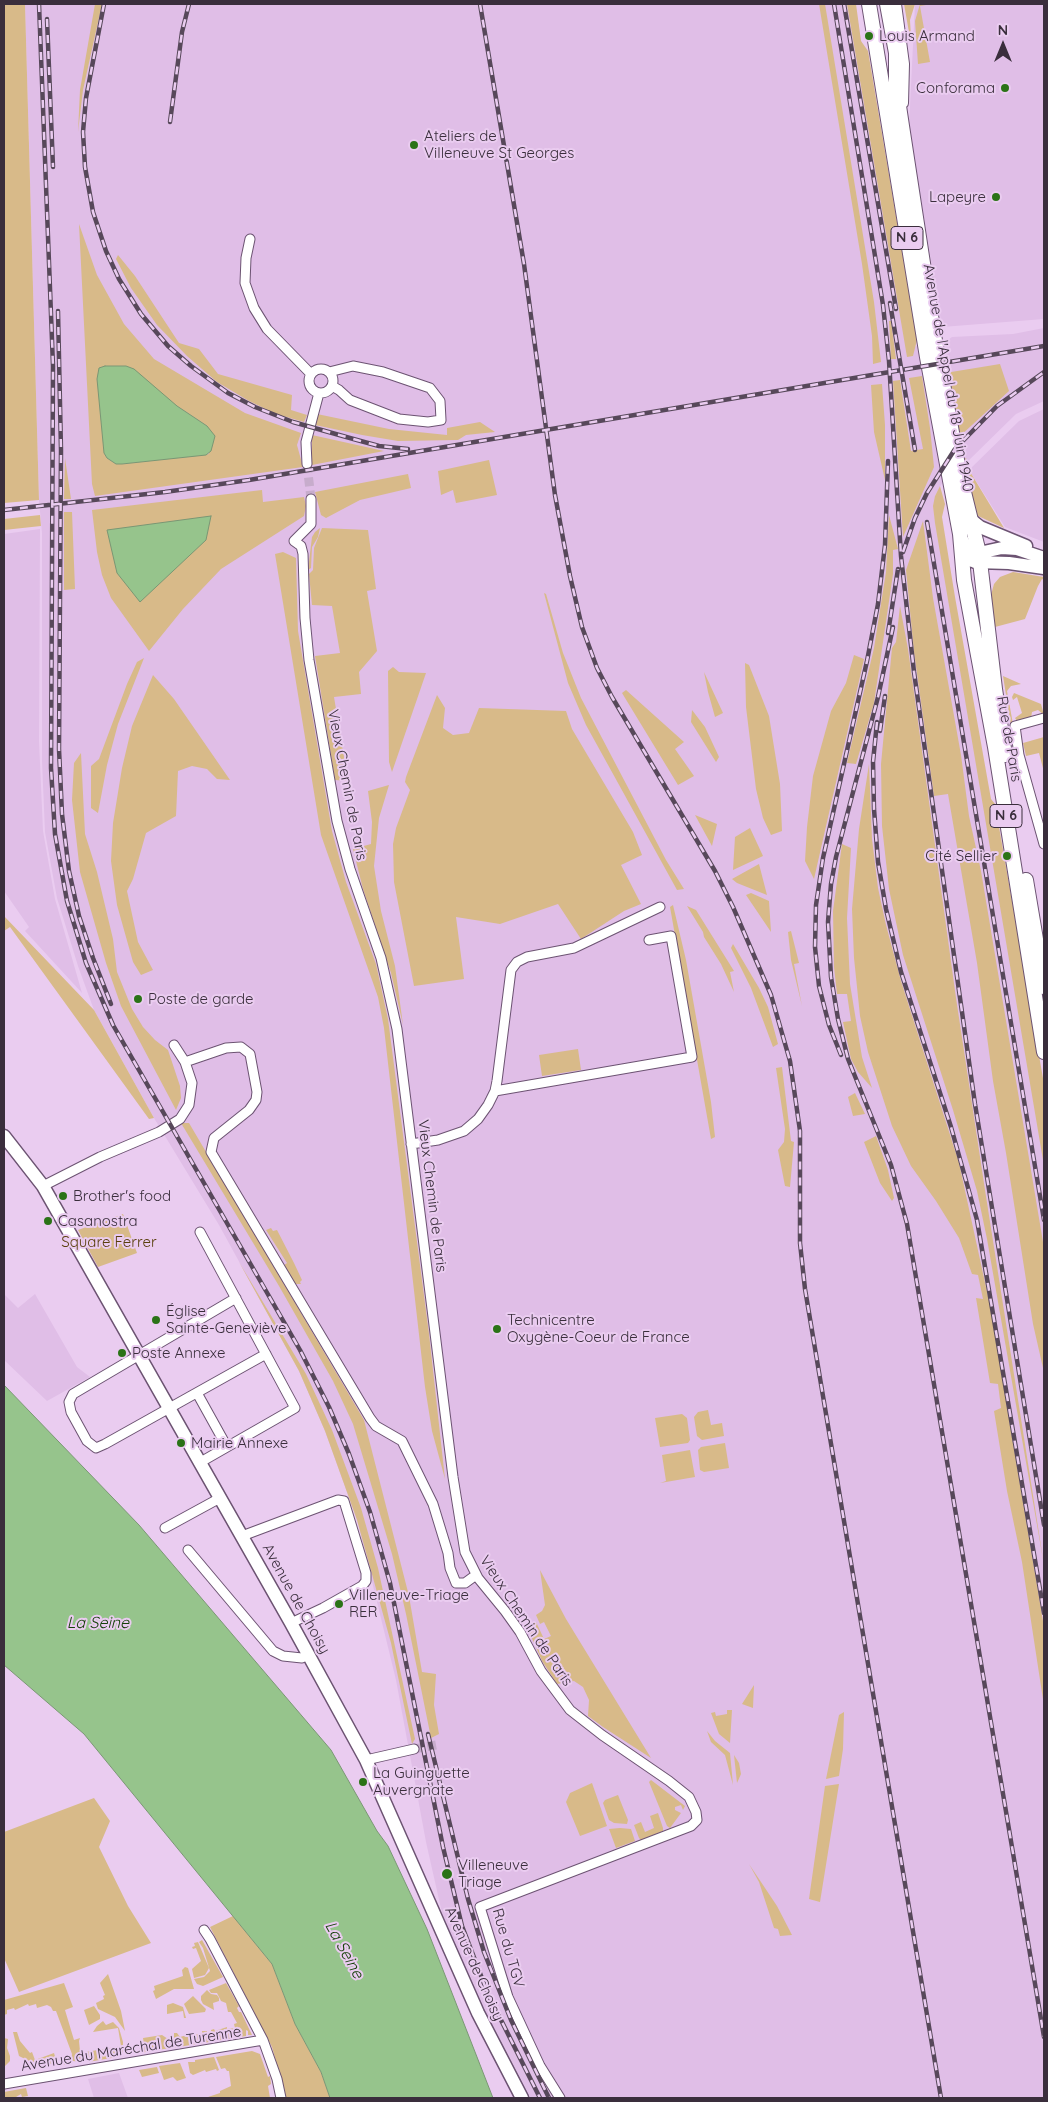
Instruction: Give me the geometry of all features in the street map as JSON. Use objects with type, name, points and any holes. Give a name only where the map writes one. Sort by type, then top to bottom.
[{"type":"main road","name":"Avenue de l'Appel du 18 Juin 1940","points":[[869,4],[924,338],[960,534],[964,580]]},
{"type":"main road","name":"N 6","points":[[887,4],[896,53],[896,86],[935,342],[960,476],[979,563]]},
{"type":"main road","points":[[970,519],[980,527],[1044,554]]},
{"type":"main road","points":[[960,534],[969,556],[979,563],[1009,563],[1044,568]]},
{"type":"main road","points":[[964,580],[966,572],[1005,548],[1017,549],[1044,558]]},
{"type":"main road","name":"Rue de Paris","points":[[979,563],[1002,734],[1044,987]]},
{"type":"main road","name":"Rue de Paris","points":[[964,580],[993,737],[1044,1052]]},
{"type":"main road","name":"Avenue de Choisy","points":[[4,1136],[43,1186],[291,1623],[366,1760],[478,2013],[522,2098]]},
{"type":"street","points":[[896,4],[904,64],[902,126]]},
{"type":"street","points":[[250,239],[246,258],[246,283],[254,308],[267,329],[311,374]]},
{"type":"street","points":[[329,372],[332,378],[332,386],[326,392],[319,393],[310,387],[309,379],[311,374],[320,369],[329,372],[353,366],[383,372],[430,388],[440,401],[441,420],[428,422],[399,419],[350,400],[340,390],[332,386]]},
{"type":"street","points":[[307,464],[306,442],[319,393]]},
{"type":"street","name":"Vieux Chemin de Paris","points":[[311,499],[311,524],[294,541],[301,546],[303,554],[305,618],[309,660],[337,821],[350,869],[381,958],[390,994],[400,1050],[460,1525],[466,1552],[476,1575],[510,1618],[541,1671],[570,1710],[689,1797],[696,1812],[696,1820]]},
{"type":"street","points":[[1044,718],[1015,726],[1019,755],[1044,844]]},
{"type":"street","points":[[411,1144],[438,1140],[464,1131],[483,1113],[495,1091],[511,970],[514,965],[527,957],[574,948],[660,907]]},
{"type":"street","points":[[495,1091],[692,1057],[671,936],[649,940]]},
{"type":"street","points":[[43,1186],[100,1157],[159,1132],[180,1119],[191,1097],[192,1083],[185,1062],[174,1045]]},
{"type":"street","points":[[185,1062],[226,1048],[241,1047],[250,1054],[257,1092],[256,1100],[249,1110],[214,1138],[211,1152],[370,1418],[376,1426],[402,1441],[433,1504],[456,1583],[465,1583],[476,1575]]},
{"type":"street","points":[[199,1463],[295,1408],[200,1232]]},
{"type":"street","points":[[236,1298],[73,1394],[69,1402],[71,1412],[87,1441],[96,1448],[266,1354]]},
{"type":"street","points":[[197,1393],[227,1447]]},
{"type":"street","points":[[165,1528],[220,1498]]},
{"type":"street","points":[[242,1536],[338,1500],[344,1501],[366,1581],[362,1586],[323,1608],[291,1623]]},
{"type":"street","points":[[188,1550],[273,1651],[284,1656],[302,1658],[308,1654]]},
{"type":"street","points":[[366,1760],[414,1749]]},
{"type":"street","name":"Rue du TGV","points":[[560,2098],[540,2066],[508,1997],[480,1907],[691,1826],[696,1820]]},
{"type":"street","name":"Avenue du Maréchal de Turenne","points":[[204,1930],[263,2040],[277,2079],[281,2098]]},
{"type":"street","name":"Avenue du Maréchal de Turenne","points":[[4,2084],[263,2040]]},
{"type":"shaded area","points":[[25,4],[855,4],[912,347],[945,342],[952,337],[1013,334],[1044,328],[1044,401],[1016,414],[966,463],[966,458],[946,476],[935,496],[1044,1150],[1044,2098],[531,2098],[487,2014],[442,1913],[426,1842],[396,1680],[357,1520],[325,1431],[299,1371],[219,1225],[154,1118],[94,1010],[57,898],[45,832],[42,761],[42,533],[39,500]]},
{"type":"shaded area","points":[[915,4],[1044,4],[1044,319],[942,327],[909,127]]},
{"type":"shaded area","points":[[1044,409],[1044,542],[1005,527],[969,470],[1019,421]]},
{"type":"shaded area","points":[[40,529],[39,741],[43,831],[55,899],[82,993],[25,931],[29,927],[4,891],[4,534]]},
{"type":"shaded area","points":[[4,1294],[18,1308],[35,1294],[77,1367],[90,1377],[47,1401],[4,1360]]},
{"type":"shaded area","points":[[119,2073],[128,2098],[94,2098],[88,2079]]},
{"type":"green space","points":[[4,4],[25,4],[39,500],[4,503]]},
{"type":"green space","points":[[95,4],[102,4],[83,90],[78,132],[80,90]]},
{"type":"green space","points":[[819,4],[825,4],[874,302],[881,362],[873,364],[872,336],[862,264]]},
{"type":"green space","points":[[847,4],[856,4],[861,41],[868,51],[917,340],[913,356],[907,357]]},
{"type":"green space","points":[[904,4],[915,4],[910,20],[911,38],[910,38]]},
{"type":"green space","points":[[920,4],[926,5],[920,6],[930,62],[918,64],[915,21]]},
{"type":"green space","points":[[79,224],[97,275],[124,324],[154,359],[245,413],[301,433],[297,445],[303,467],[95,496],[92,484]],"holes":[[[177,406],[207,426],[209,454],[116,464],[107,458],[104,453]]]},
{"type":"green space","points":[[118,255],[135,276],[179,343],[199,349],[218,374],[292,395],[291,410],[307,415],[304,422],[276,414],[249,401],[217,382],[187,356],[157,325],[131,288],[116,259]]},
{"type":"green space","points":[[889,321],[891,321],[896,359],[891,359]]},
{"type":"green space","points":[[1000,364],[1009,391],[959,437],[945,373]]},
{"type":"green space","points":[[922,376],[934,467],[903,537],[893,381],[900,380],[911,451],[923,449],[909,378]]},
{"type":"green space","points":[[882,384],[885,425],[885,480],[874,432],[871,385]]},
{"type":"green space","points":[[317,414],[389,429],[447,435],[447,428],[480,422],[495,432],[466,435],[458,440],[398,441],[315,425]]},
{"type":"green space","points":[[312,435],[384,451],[312,465]]},
{"type":"green space","points":[[65,458],[71,499],[64,499]]},
{"type":"green space","points":[[966,458],[969,470],[1004,528],[976,515],[962,461]]},
{"type":"green space","points":[[489,460],[497,495],[456,503],[453,490],[441,495],[438,471]]},
{"type":"green space","points":[[408,474],[411,488],[360,500],[326,518],[321,515],[315,492]]},
{"type":"green space","points":[[940,486],[945,504],[942,517],[955,597],[991,799],[995,804],[1044,1084],[1044,1166],[935,523],[933,506]]},
{"type":"green space","points":[[262,490],[263,502],[304,497],[306,506],[304,516],[221,569],[183,609],[149,651],[111,598],[102,575],[97,552],[92,510]]},
{"type":"green space","points":[[64,512],[72,512],[75,589],[64,590]]},
{"type":"green space","points":[[40,515],[41,526],[4,530],[4,519]]},
{"type":"green space","points":[[889,515],[898,549],[893,550],[893,574],[874,703],[856,764],[847,763],[874,648],[886,572]]},
{"type":"green space","points":[[923,521],[933,598],[961,755],[969,816],[981,871],[1044,1248],[1044,1368],[1033,1324],[993,1081],[977,963],[948,794],[934,796],[914,652],[906,570]]},
{"type":"green space","points":[[320,528],[318,537],[312,547],[311,568],[308,570],[312,537]]},
{"type":"green space","points":[[322,528],[368,530],[376,589],[367,591],[377,651],[359,672],[361,694],[334,697],[348,781],[335,780],[315,656],[340,653],[332,606],[312,605],[309,574],[313,570],[314,548]]},
{"type":"green space","points":[[283,552],[296,558],[298,631],[332,831],[346,882],[376,964],[388,1019],[429,1334],[445,1479],[432,1431],[425,1387],[384,1028],[378,997],[321,835],[275,554]]},
{"type":"green space","points":[[1013,572],[1044,577],[1044,580],[1042,579],[1038,586],[1025,619],[995,627],[991,595],[994,584],[1000,577]]},
{"type":"green space","points":[[544,593],[546,594],[563,653],[581,698],[666,860],[684,889],[677,890],[586,725],[568,683]]},
{"type":"green space","points":[[900,606],[908,649],[956,998],[1044,1565],[977,1191],[903,955],[889,889],[882,826],[881,764],[892,648],[896,642]]},
{"type":"green space","points":[[854,655],[864,659],[814,879],[805,861],[813,776],[831,711],[846,683]]},
{"type":"green space","points":[[144,658],[118,724],[107,765],[98,813],[91,808],[91,766],[99,759],[137,662]]},
{"type":"green space","points":[[745,663],[749,665],[769,716],[780,784],[782,831],[771,835],[763,818],[756,789],[746,707]]},
{"type":"green space","points":[[393,667],[399,672],[426,673],[392,772],[389,762],[388,671]]},
{"type":"green space","points":[[704,672],[723,713],[715,717],[708,692]]},
{"type":"green space","points":[[153,675],[174,699],[230,780],[217,779],[207,769],[192,766],[178,771],[176,816],[146,833],[133,879],[127,891],[138,942],[153,970],[141,975],[133,962],[117,905],[111,861],[113,823],[122,768],[132,726]]},
{"type":"green space","points":[[1003,676],[1021,684],[1011,686],[1007,691],[1013,724],[1011,726]]},
{"type":"green space","points":[[626,690],[684,742],[675,749],[694,776],[678,785],[622,693]]},
{"type":"green space","points":[[1014,693],[1041,704],[1044,715],[1038,710],[1032,712],[1031,718],[1017,721],[1015,718],[1022,713],[1017,697],[1013,700]]},
{"type":"green space","points":[[437,695],[445,708],[443,728],[453,735],[469,733],[479,708],[566,711],[572,729],[633,832],[642,855],[621,865],[641,904],[624,911],[581,939],[558,904],[500,924],[456,917],[464,979],[414,986],[394,882],[393,844],[396,828],[410,790],[405,782],[406,777]]},
{"type":"green space","points":[[692,710],[705,727],[719,757],[716,762],[691,722]]},
{"type":"green space","points":[[1044,737],[1044,772],[1039,753],[1026,756],[1023,743]]},
{"type":"green space","points":[[81,753],[85,834],[97,872],[113,939],[117,972],[132,1009],[143,1027],[168,1050],[180,1086],[181,1098],[176,1110],[121,1006],[106,963],[80,872],[72,800],[74,763]]},
{"type":"green space","points":[[869,764],[872,839],[878,888],[886,925],[901,981],[959,1163],[989,1301],[1044,1627],[1044,1706],[1022,1562],[1007,1491],[994,1411],[1001,1408],[998,1384],[990,1383],[976,1298],[983,1299],[978,1275],[972,1274],[959,1238],[911,1166],[892,1126],[868,1052],[860,1016],[854,958],[852,909],[859,829]]},
{"type":"green space","points":[[389,785],[379,818],[374,866],[381,911],[395,966],[403,1025],[391,973],[363,889],[353,849],[371,844],[372,822],[368,791]]},
{"type":"green space","points":[[695,815],[717,824],[712,846]]},
{"type":"green space","points":[[750,828],[763,856],[733,870],[735,837]]},
{"type":"green space","points":[[842,844],[851,848],[847,918],[850,984],[862,1057],[872,1088],[858,1072],[851,1059],[843,1022],[851,1021],[847,994],[837,994],[834,967],[833,911]]},
{"type":"green space","points":[[759,864],[767,895],[737,883],[732,879]]},
{"type":"green space","points":[[751,893],[769,901],[771,932],[746,895]]},
{"type":"green space","points":[[673,905],[686,960],[711,1102],[715,1137],[711,1139],[670,907]]},
{"type":"green space","points":[[687,906],[696,910],[734,971],[730,972],[734,992],[721,964]]},
{"type":"green space","points":[[4,916],[94,1010],[154,1118],[149,1119],[10,927],[4,931]]},
{"type":"green space","points":[[791,931],[799,963],[794,964],[802,1006],[791,960],[788,932]]},
{"type":"green space","points":[[733,944],[768,1007],[778,1044],[773,1047],[751,988],[731,948]]},
{"type":"green space","points":[[578,1049],[581,1070],[542,1076],[539,1055]]},
{"type":"green space","points":[[782,1067],[791,1141],[794,1142],[790,1187],[785,1186],[778,1150],[784,1142],[785,1129],[776,1068]]},
{"type":"green space","points":[[855,1093],[865,1114],[853,1116],[848,1097]]},
{"type":"green space","points":[[181,1123],[189,1123],[364,1420],[409,1596],[422,1672],[436,1674],[434,1705],[439,1734],[431,1738],[392,1554],[353,1424],[333,1381],[279,1286]]},
{"type":"green space","points":[[876,1136],[888,1170],[894,1198],[892,1201],[880,1183],[864,1142]]},
{"type":"green space","name":"Square Ferrer","points":[[123,1214],[137,1253],[98,1267],[78,1230]]},
{"type":"green space","points":[[271,1228],[273,1231],[277,1230],[302,1280],[301,1284],[293,1284],[283,1266],[287,1263],[266,1230]]},
{"type":"green space","points":[[239,1262],[306,1374],[332,1430],[361,1508],[378,1568],[415,1739],[412,1744],[391,1643],[357,1520],[325,1431],[299,1371]]},
{"type":"green space","points":[[708,1410],[711,1425],[722,1423],[724,1436],[702,1440],[697,1436],[694,1417],[698,1412]]},
{"type":"green space","points":[[682,1414],[687,1418],[690,1440],[688,1443],[660,1447],[655,1418]]},
{"type":"green space","points":[[725,1443],[729,1468],[704,1472],[700,1470],[698,1450],[701,1447]]},
{"type":"green space","points":[[690,1450],[695,1477],[660,1483],[666,1481],[662,1455]]},
{"type":"green space","points":[[540,1570],[566,1619],[651,1758],[588,1716],[589,1700],[583,1687],[574,1681],[557,1684],[542,1661],[527,1627],[536,1622],[544,1639],[551,1636],[544,1622],[540,1624],[536,1615],[542,1611],[545,1605]]},
{"type":"green space","points":[[754,1685],[753,1708],[742,1704]]},
{"type":"green space","points":[[727,1710],[732,1710],[730,1743],[719,1734],[711,1713],[715,1712],[716,1716],[727,1714]]},
{"type":"green space","points":[[844,1712],[843,1749],[839,1776],[826,1779],[839,1715]]},
{"type":"green space","points":[[707,1731],[715,1741],[730,1753],[733,1785],[725,1755],[711,1742]]},
{"type":"green space","points":[[734,1755],[739,1763],[741,1774],[737,1783]]},
{"type":"green space","points":[[651,1780],[685,1806],[683,1810],[681,1805],[675,1807],[675,1810],[681,1813],[670,1828],[667,1826],[649,1782]]},
{"type":"green space","points":[[592,1783],[607,1826],[580,1836],[566,1802],[570,1793]]},
{"type":"green space","points":[[839,1784],[820,1902],[809,1899],[825,1786]]},
{"type":"green space","points":[[618,1795],[628,1820],[627,1824],[614,1823],[609,1820],[603,1803],[605,1800]]},
{"type":"green space","points":[[94,1798],[110,1821],[99,1847],[128,1906],[151,1943],[19,1992],[4,1958],[4,1832]]},
{"type":"green space","points":[[658,1813],[663,1831],[641,1840],[634,1825],[641,1822],[645,1832],[654,1828],[650,1816]]},
{"type":"green space","points":[[609,1829],[631,1829],[635,1841],[616,1848]]},
{"type":"green space","points":[[749,1864],[777,1906],[792,1935],[780,1936],[778,1929],[774,1928],[759,1882]]},
{"type":"green space","points":[[233,1916],[272,1964],[295,2024],[321,2072],[330,2098],[286,2098],[272,2047],[210,1927]]},
{"type":"green space","points":[[202,1940],[223,1977],[203,1986],[197,1984],[194,1979],[204,1977],[210,1971],[203,1948],[199,1942]]},
{"type":"green space","points":[[198,1942],[209,1968],[205,1975],[194,1978],[192,1969],[201,1961],[196,1948],[193,1949],[192,1947],[195,1946],[194,1943]]},
{"type":"green space","points":[[185,1967],[188,1968],[194,1989],[174,1989],[156,1999],[153,1991],[155,1990],[154,1986],[183,1976],[182,1970]]},
{"type":"green space","points":[[108,1974],[121,2011],[125,2031],[115,2017],[98,2009],[96,2003],[104,1999],[103,1996],[105,1995],[100,1983]]},
{"type":"green space","points":[[64,1983],[73,2007],[65,2010],[74,2040],[80,2038],[81,2062],[73,2061],[64,2065],[63,2062],[71,2060],[72,2054],[56,2011],[53,2011],[47,2005],[37,2008],[36,2004],[29,2006],[28,2004],[15,2010],[14,2008],[7,2010],[7,2014],[4,2015],[4,2000]]},
{"type":"green space","points":[[226,1983],[252,2035],[248,2035],[246,2030],[246,2036],[172,2048],[171,2039],[174,2038],[174,2033],[177,2033],[180,2037],[194,2033],[195,2035],[202,2033],[202,2031],[207,2031],[207,2033],[214,2029],[215,2031],[227,2027],[227,2029],[235,2028],[234,2024],[237,2023],[231,2012],[228,2012],[226,2003],[221,2001],[217,1993],[211,1993],[209,1990]]},
{"type":"green space","points":[[207,1990],[219,1998],[219,2001],[213,2003],[214,2010],[203,2004],[201,2000],[201,1996]]},
{"type":"green space","points":[[193,1996],[206,2009],[205,2012],[189,2014],[184,2004]]},
{"type":"green space","points":[[173,2003],[183,2007],[186,2018],[184,2018],[183,2011],[167,2014],[167,2005]]},
{"type":"green space","points":[[94,2006],[100,2015],[100,2019],[89,2025],[84,2010]]},
{"type":"green space","points":[[103,2021],[106,2025],[113,2022],[119,2028],[123,2042],[123,2056],[88,2062],[86,2052],[121,2046],[118,2028],[93,2032]]},
{"type":"green space","points":[[13,2032],[17,2032],[20,2041],[30,2053],[32,2052],[35,2060],[54,2053],[57,2063],[35,2067],[33,2063],[19,2056]]},
{"type":"green space","points":[[162,2035],[168,2039],[170,2048],[140,2053],[139,2045],[144,2044],[143,2038]]},
{"type":"green space","points":[[4,2038],[8,2039],[7,2048],[10,2061],[4,2067]]},
{"type":"green space","points":[[252,2051],[260,2054],[268,2077],[270,2076],[271,2084],[268,2086],[270,2098],[205,2098],[220,2093],[220,2091],[231,2086],[229,2071],[225,2068],[221,2069],[216,2057]]},
{"type":"green space","points":[[214,2057],[219,2070],[206,2072],[205,2070],[193,2075],[190,2073],[188,2062]]},
{"type":"green space","points":[[180,2063],[186,2078],[177,2081],[173,2077],[164,2080],[159,2066]]},
{"type":"green space","points":[[157,2067],[159,2073],[142,2077],[139,2070]]},
{"type":"green space","points":[[26,2088],[28,2096],[22,2097],[21,2094],[16,2097],[4,2097],[4,2092]]},
{"type":"water","points":[[105,366],[126,366],[134,369],[177,406],[207,426],[215,436],[211,451],[206,455],[122,464],[116,464],[107,458],[104,453],[97,379],[99,368]]},
{"type":"water","points":[[211,516],[206,540],[140,602],[117,573],[107,530]]},
{"type":"water","name":"La Seine","points":[[4,1385],[139,1525],[331,1750],[377,1831],[388,1846],[427,1929],[493,2098],[330,2098],[321,2072],[295,2024],[272,1964],[84,1734],[4,1665]]},
{"type":"tunnel","points":[[307,464],[311,499]]},
{"type":"tunnel","points":[[414,1749],[436,1745]]},
{"type":"railway","points":[[39,4],[53,366],[51,768],[55,834],[67,901],[86,963],[113,1025],[300,1350],[329,1407],[349,1454],[370,1512],[390,1583],[443,1847],[462,1926],[488,1994],[540,2098]]},
{"type":"railway","points":[[104,4],[86,98],[83,132],[85,167],[93,212],[106,251],[119,279],[141,314],[168,346],[191,366],[228,393],[255,407],[293,422],[357,440],[379,446],[408,449]]},
{"type":"railway","points":[[170,122],[182,32],[189,4]]},
{"type":"railway","points":[[480,4],[524,264],[555,495],[570,576],[582,627],[597,668],[612,697],[715,871],[733,907],[771,995],[790,1061],[800,1131],[800,1243],[805,1289],[941,2098]]},
{"type":"railway","points":[[834,4],[883,305],[889,361],[901,556],[914,672],[975,1104],[1044,1525]]},
{"type":"railway","points":[[844,4],[896,309]]},
{"type":"railway","points":[[47,19],[53,167]]},
{"type":"railway","points":[[890,303],[915,450]]},
{"type":"railway","points":[[58,311],[61,450],[59,749],[62,814],[69,871],[79,916],[111,1004]]},
{"type":"railway","points":[[4,510],[165,492],[249,480],[1044,346]]},
{"type":"railway","points":[[903,552],[915,518],[927,493],[955,449],[997,406],[1044,372]]},
{"type":"railway","points":[[841,1055],[829,1025],[819,986],[815,947],[816,905],[823,858],[878,604],[885,545],[888,461]]},
{"type":"railway","points":[[927,522],[1044,1220]]},
{"type":"railway","points":[[888,633],[898,569]]},
{"type":"railway","points":[[893,627],[878,697],[836,857],[831,884],[828,922],[831,977],[838,1019],[848,1059],[891,1165],[907,1224],[1044,2037]]},
{"type":"railway","points":[[880,731],[885,696]]},
{"type":"railway","points":[[877,722],[873,762],[874,809],[878,862],[886,909],[901,972],[951,1127],[977,1220],[1044,1613]]},
{"type":"railway","points":[[428,1734],[468,1899],[484,1952],[511,2020],[549,2098]]},
{"type":"place","name":"Louis Armand","points":[[869,36]]},
{"type":"place","name":"Conforama","points":[[1005,88]]},
{"type":"place","name":"Ateliers de Villeneuve St Georges","points":[[414,145]]},
{"type":"place","name":"Lapeyre","points":[[996,197]]},
{"type":"place","name":"Cité Sellier","points":[[1007,856]]},
{"type":"place","name":"Poste de garde","points":[[138,999]]},
{"type":"place","name":"Brother's food","points":[[63,1196]]},
{"type":"place","name":"Casanostra","points":[[48,1221]]},
{"type":"place","name":"Église Sainte-Geneviève","points":[[156,1320]]},
{"type":"place","name":"Technicentre Oxygène-Coeur de France","points":[[497,1329]]},
{"type":"place","name":"Poste Annexe","points":[[122,1353]]},
{"type":"place","name":"Mairie Annexe","points":[[181,1443]]},
{"type":"place","name":"Villeneuve-Triage RER","points":[[339,1604]]},
{"type":"place","name":"La Guinguette Auvergnate","points":[[363,1782]]},
{"type":"place","name":"Villeneuve Triage","points":[[447,1874]]}]
